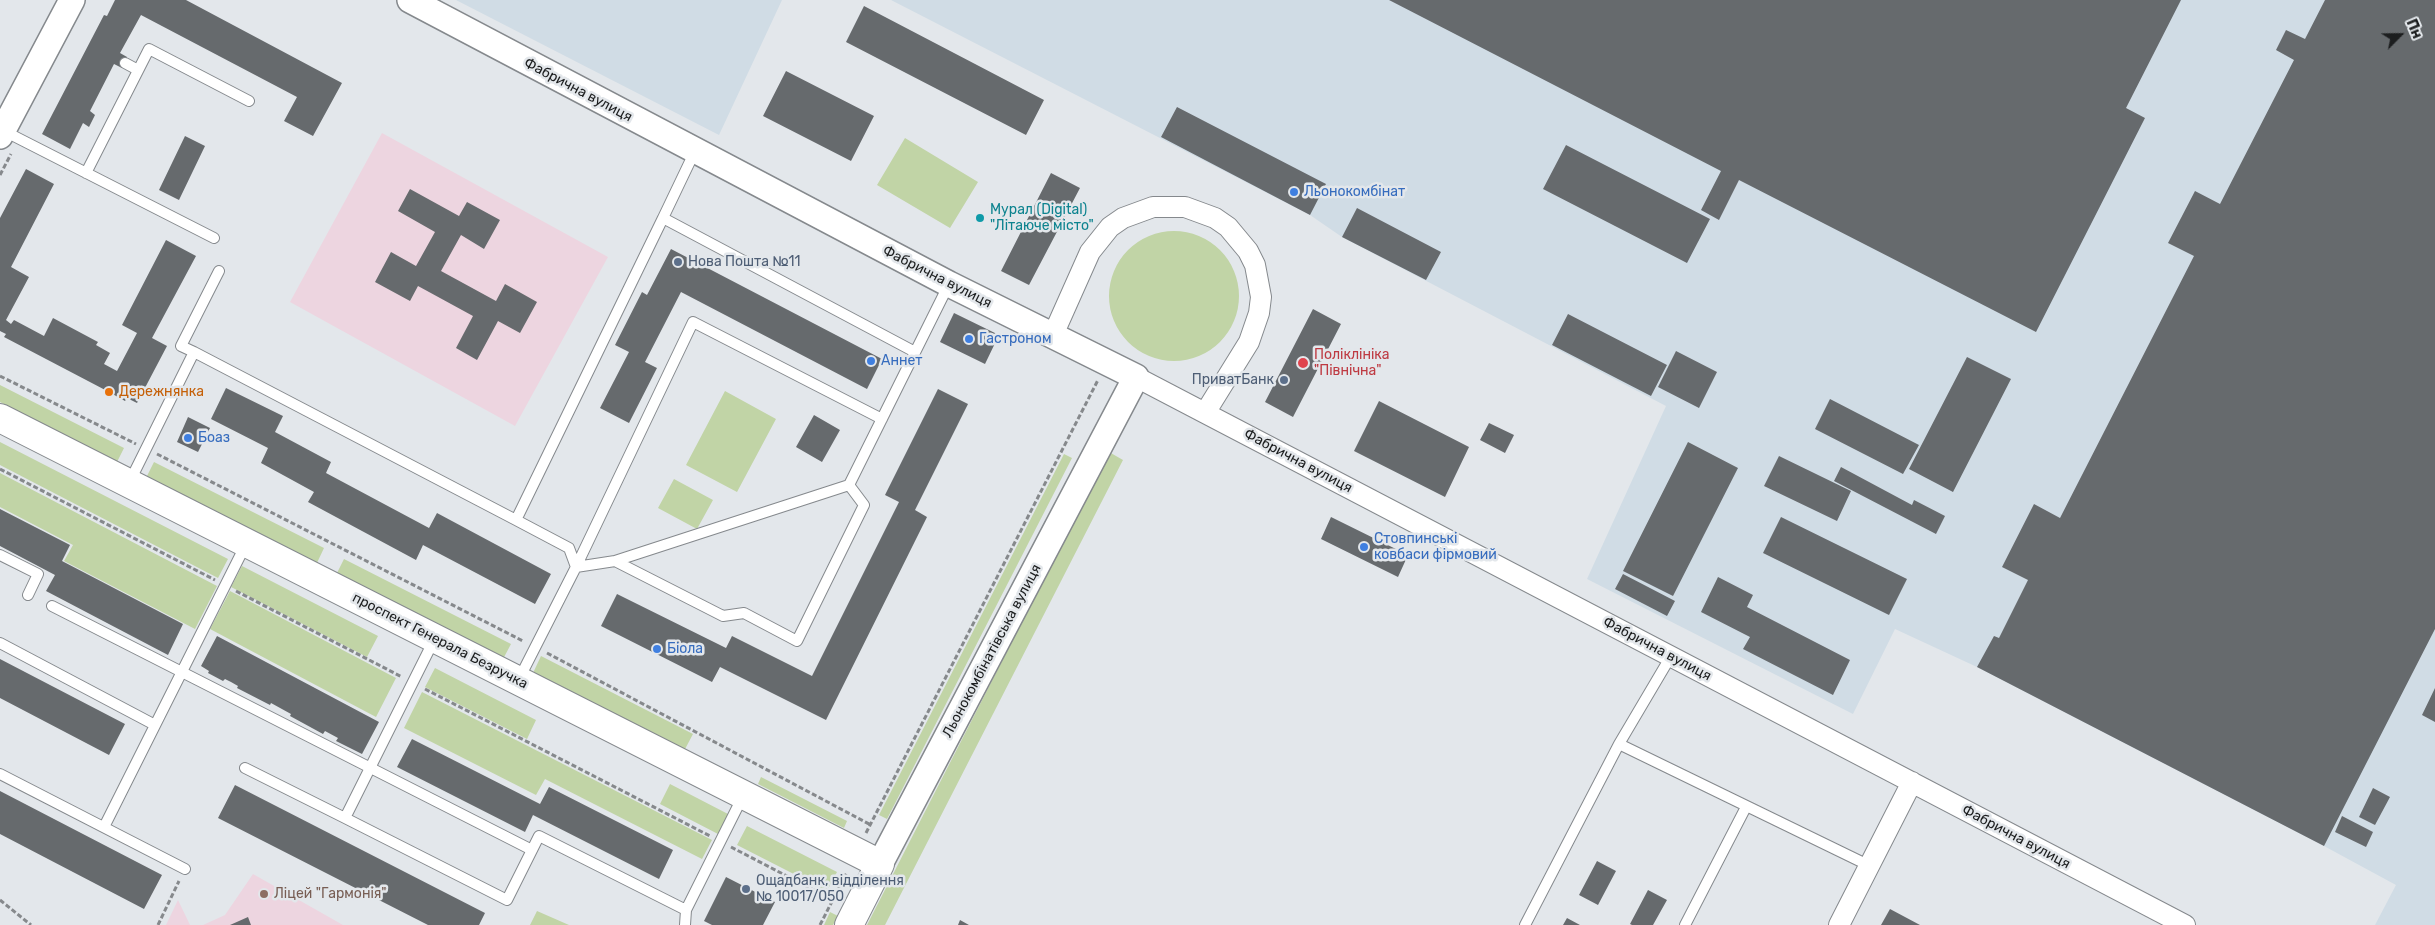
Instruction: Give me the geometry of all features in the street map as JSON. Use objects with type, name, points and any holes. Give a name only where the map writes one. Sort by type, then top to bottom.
[{"type":"main road","name":"проспект Генерала Безручка","points":[[0,418],[869,858]]},
{"type":"main road","name":"Льонокомбінатівська вулиця","points":[[849,925],[869,858]]},
{"type":"street","points":[[1,133],[72,0]]},
{"type":"street","name":"Фабрична вулиця","points":[[410,0],[436,6],[695,151],[949,284],[1136,377],[2185,925]]},
{"type":"street","points":[[1053,335],[1090,252],[1110,227],[1123,218],[1153,207],[1185,207],[1215,218],[1228,227],[1248,251],[1255,265],[1261,297],[1259,312],[1249,342],[1205,413]]},
{"type":"street","name":"Льонокомбінатівська вулиця","points":[[869,858],[1136,377]]},
{"type":"street","points":[[1839,925],[1912,782]]},
{"type":"lane","points":[[86,173],[149,49],[249,101]]},
{"type":"lane","points":[[125,63],[138,70]]},
{"type":"lane","points":[[1,133],[86,173],[214,238]]},
{"type":"lane","points":[[516,520],[695,151]]},
{"type":"lane","points":[[663,218],[915,352]]},
{"type":"lane","points":[[219,271],[181,346],[569,548],[576,567]]},
{"type":"lane","points":[[576,567],[615,561],[849,485],[949,284]]},
{"type":"lane","points":[[519,681],[576,567],[692,322],[882,419]]},
{"type":"lane","points":[[129,483],[194,352]]},
{"type":"lane","points":[[615,561],[722,616],[744,613],[797,641],[864,505],[849,485]]},
{"type":"lane","points":[[104,827],[247,543]]},
{"type":"lane","points":[[0,555],[38,574],[28,595]]},
{"type":"lane","points":[[52,606],[532,850]]},
{"type":"lane","points":[[345,818],[435,638]]},
{"type":"lane","points":[[0,644],[155,725]]},
{"type":"lane","points":[[1526,925],[1619,744],[1671,656]]},
{"type":"lane","points":[[1619,744],[1870,866]]},
{"type":"lane","points":[[245,768],[507,900],[539,836],[686,910]]},
{"type":"lane","points":[[0,774],[185,869]]},
{"type":"lane","points":[[685,925],[686,910],[744,795]]},
{"type":"lane","points":[[1685,925],[1746,807]]},
{"type":"path","points":[[0,376],[535,647],[871,824]]},
{"type":"path","points":[[820,925],[869,858],[871,824],[1098,380]]},
{"type":"path","points":[[158,925],[185,869]]},
{"type":"path","points":[[0,900],[31,925]]},
{"type":"shaded area","points":[[456,0],[782,0],[719,135]]},
{"type":"shaded area","points":[[891,0],[2435,0],[2435,925],[2375,925],[2396,885],[1977,667],[1895,629],[1853,714],[1587,579],[1666,406],[1342,237],[1310,215]]},
{"type":"shaded area","points":[[382,133],[608,257],[515,426],[290,302]]},
{"type":"shaded area","name":"Ліцей \"Гармонія\"","points":[[253,874],[343,925],[203,925],[225,915]]},
{"type":"shaded area","points":[[178,900],[190,925],[166,925]]},
{"type":"green space","points":[[905,138],[978,182],[950,228],[877,185]]},
{"type":"green space","points":[[1174,231],[1187,232],[1199,236],[1220,250],[1234,271],[1238,283],[1238,309],[1234,321],[1220,342],[1199,356],[1187,360],[1174,361],[1161,360],[1149,356],[1128,342],[1114,321],[1110,309],[1109,296],[1110,283],[1114,271],[1128,250],[1149,236],[1161,232]]},
{"type":"green space","points":[[0,385],[124,448],[117,462],[0,402]]},
{"type":"green space","points":[[725,391],[776,419],[737,492],[686,465]]},
{"type":"green space","points":[[0,442],[228,559],[218,578],[0,465]]},
{"type":"green space","points":[[1109,452],[1123,460],[885,925],[867,925]]},
{"type":"green space","points":[[1064,454],[1072,458],[887,819],[879,815]]},
{"type":"green space","points":[[154,462],[324,548],[316,565],[146,478]]},
{"type":"green space","points":[[0,473],[217,586],[195,629],[64,561],[73,545],[0,507]]},
{"type":"green space","points":[[674,479],[713,500],[697,529],[658,508]]},
{"type":"green space","points":[[344,559],[511,644],[502,661],[336,575]]},
{"type":"green space","points":[[242,566],[378,636],[367,657],[231,587]]},
{"type":"green space","points":[[230,591],[396,678],[376,717],[210,629]]},
{"type":"green space","points":[[541,656],[693,734],[684,751],[533,673]]},
{"type":"green space","points":[[435,668],[536,720],[527,739],[425,687]]},
{"type":"green space","points":[[422,692],[712,840],[702,859],[545,779],[536,795],[404,728]]},
{"type":"green space","points":[[761,777],[847,821],[844,828],[758,784]]},
{"type":"green space","points":[[670,784],[728,814],[718,834],[660,804]]},
{"type":"green space","points":[[747,826],[837,872],[827,891],[737,845]]},
{"type":"green space","points":[[537,911],[569,925],[530,925]]},
{"type":"green space","points":[[830,912],[838,916],[833,925],[824,925]]},
{"type":"building","points":[[115,0],[186,0],[342,83],[313,136],[284,121],[297,97],[141,15],[120,53],[127,57],[122,68],[114,64],[90,111],[95,115],[89,127],[83,123],[70,149],[42,134],[104,15],[107,16]]},
{"type":"building","points":[[1389,0],[2181,0],[2126,108],[2145,118],[2036,332],[1739,180],[1719,220],[1701,210],[1721,171]]},
{"type":"building","points":[[2325,0],[2435,0],[2435,629],[2324,846],[1977,667],[1994,636],[1999,638],[2028,580],[2002,567],[2034,504],[2060,518],[2194,256],[2168,243],[2195,191],[2220,204],[2294,60],[2276,50],[2286,30],[2305,39]]},
{"type":"building","points":[[864,6],[1044,100],[1026,135],[846,42]]},
{"type":"building","points":[[786,71],[874,116],[851,161],[763,116]]},
{"type":"building","points":[[1177,107],[1326,184],[1310,215],[1161,137]]},
{"type":"building","points":[[185,136],[205,146],[179,200],[159,190]]},
{"type":"building","points":[[1566,145],[1710,219],[1687,263],[1543,189]]},
{"type":"building","points":[[26,169],[54,184],[11,267],[29,277],[6,320],[11,324],[14,320],[44,336],[53,318],[98,342],[96,345],[110,353],[104,364],[117,371],[137,333],[122,325],[166,240],[196,256],[152,338],[167,346],[137,403],[127,398],[125,401],[4,337],[6,334],[0,331],[0,218]]},
{"type":"building","points":[[1051,173],[1080,188],[1029,285],[1001,271]]},
{"type":"building","points":[[410,189],[459,216],[467,202],[500,220],[484,249],[461,235],[441,271],[496,301],[505,284],[537,302],[520,333],[498,321],[477,360],[456,348],[473,316],[418,286],[410,301],[375,282],[391,252],[416,266],[435,232],[398,211]]},
{"type":"building","points":[[1357,208],[1441,252],[1426,280],[1342,237]]},
{"type":"building","points":[[671,249],[882,359],[867,389],[681,292],[645,362],[657,368],[629,423],[600,408],[629,352],[615,345],[642,292],[647,295]]},
{"type":"building","name":"Поліклініка \"Північна\"","points":[[1313,309],[1341,324],[1293,417],[1265,402]]},
{"type":"building","name":"Гастроном","points":[[954,313],[999,335],[985,364],[940,342]]},
{"type":"building","points":[[1568,314],[1667,365],[1651,396],[1552,345]]},
{"type":"building","points":[[1676,351],[1717,372],[1699,408],[1658,387]]},
{"type":"building","points":[[1967,357],[2011,379],[1953,492],[1909,469]]},
{"type":"building","points":[[226,388],[283,416],[275,432],[331,462],[326,473],[429,528],[437,513],[551,574],[535,604],[423,545],[416,560],[308,502],[314,492],[261,463],[268,448],[211,419]]},
{"type":"building","points":[[938,389],[968,404],[915,510],[927,517],[826,720],[720,667],[712,682],[601,626],[617,594],[726,648],[732,636],[812,676],[899,502],[885,495]]},
{"type":"building","points":[[1830,399],[1919,445],[1903,474],[1815,429]]},
{"type":"building","points":[[1379,401],[1469,447],[1445,497],[1354,451]]},
{"type":"building","points":[[814,415],[840,430],[822,462],[796,447]]},
{"type":"building","points":[[188,417],[210,428],[198,452],[177,442]]},
{"type":"building","points":[[1489,423],[1514,435],[1505,453],[1480,440]]},
{"type":"building","points":[[1688,442],[1738,468],[1673,596],[1623,571]]},
{"type":"building","points":[[1779,456],[1851,491],[1837,521],[1764,486]]},
{"type":"building","points":[[1841,467],[1912,505],[1914,500],[1945,516],[1936,534],[1834,481]]},
{"type":"building","points":[[0,509],[70,545],[62,561],[183,624],[168,655],[46,591],[55,575],[0,546]]},
{"type":"building","name":"Стовпинські ковбаси фірмовий","points":[[1331,517],[1408,555],[1398,577],[1321,539]]},
{"type":"building","points":[[1781,517],[1907,579],[1889,615],[1763,553]]},
{"type":"building","points":[[1623,574],[1675,601],[1667,616],[1615,589]]},
{"type":"building","points":[[1718,577],[1753,595],[1747,607],[1850,660],[1833,695],[1743,649],[1750,637],[1701,612]]},
{"type":"building","points":[[217,636],[379,722],[362,754],[336,741],[338,738],[325,731],[323,734],[271,703],[270,705],[237,688],[238,686],[231,682],[225,679],[223,681],[208,673],[209,671],[201,666]]},
{"type":"building","points":[[0,659],[125,724],[109,755],[0,698]]},
{"type":"building","points":[[2435,688],[2435,722],[2422,715]]},
{"type":"building","points":[[412,739],[540,804],[549,787],[673,850],[659,879],[533,815],[525,832],[397,767]]},
{"type":"building","points":[[235,785],[485,913],[479,925],[428,925],[218,818]]},
{"type":"building","points":[[2373,788],[2390,797],[2375,825],[2359,817]]},
{"type":"building","points":[[0,791],[162,875],[144,909],[0,834]]},
{"type":"building","points":[[2342,816],[2373,832],[2366,847],[2335,832]]},
{"type":"building","points":[[1597,861],[1616,871],[1598,905],[1579,895]]},
{"type":"building","points":[[726,877],[775,902],[763,925],[712,925],[704,921]]},
{"type":"building","points":[[1648,890],[1667,900],[1653,925],[1632,925],[1630,924]]},
{"type":"building","points":[[1890,909],[1920,925],[1881,925]]},
{"type":"building","points":[[248,917],[251,925],[230,925]]},
{"type":"building","points":[[1567,918],[1580,925],[1563,925]]},
{"type":"building","points":[[960,920],[969,925],[958,925]]},
{"type":"place","name":"Льонокомбінат","points":[[1294,192]]},
{"type":"place","name":"Мурал (Digital) \"Літаюче місто\"","points":[[980,218]]},
{"type":"place","name":"Нова Пошта №11","points":[[678,262]]},
{"type":"place","name":"Гастроном","points":[[969,339]]},
{"type":"place","name":"Аннет","points":[[871,361]]},
{"type":"place","name":"Поліклініка \"Північна\"","points":[[1303,363]]},
{"type":"place","name":"ПриватБанк","points":[[1284,380]]},
{"type":"place","name":"Дережнянка","points":[[109,392]]},
{"type":"place","name":"Боаз","points":[[188,438]]},
{"type":"place","name":"Стовпинські ковбаси фірмовий","points":[[1364,547]]},
{"type":"place","name":"Біола","points":[[657,649]]},
{"type":"place","name":"Ощадбанк, відділення № 10017/050","points":[[746,889]]},
{"type":"place","name":"Ліцей \"Гармонія\"","points":[[264,894]]}]
